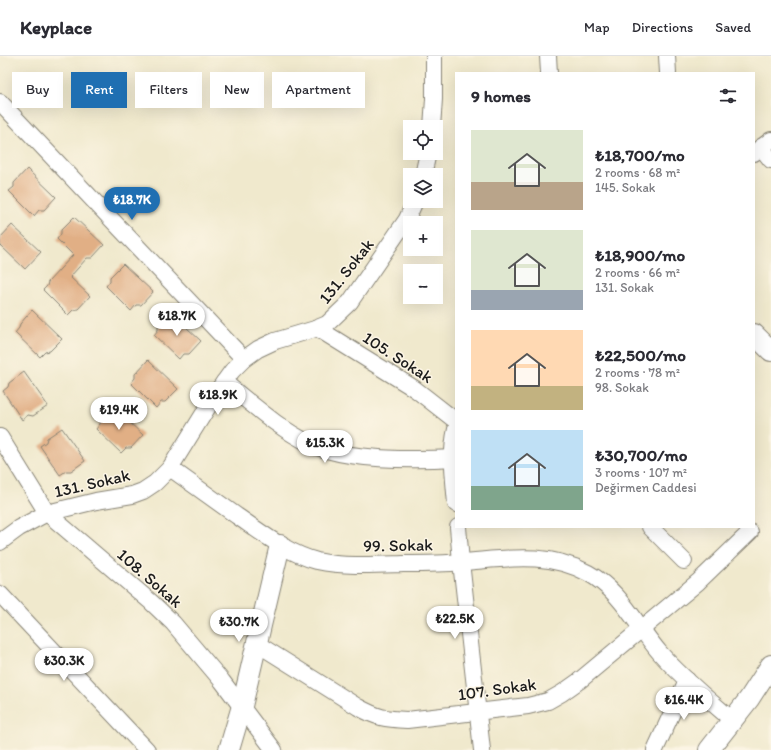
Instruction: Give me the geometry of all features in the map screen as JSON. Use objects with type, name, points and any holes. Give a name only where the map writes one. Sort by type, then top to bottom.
[{"type":"street","points":[[432,120],[434,56]]},
{"type":"street","points":[[548,56],[549,72]]},
{"type":"street","points":[[667,56],[668,72]]},
{"type":"street","points":[[0,102],[244,359]]},
{"type":"street","name":"131. Sokak","points":[[0,542],[19,528],[47,513],[96,501],[132,495],[155,484],[170,468],[205,410],[232,371],[244,359],[258,349],[275,341],[328,324],[350,302],[396,237],[412,208]]},
{"type":"street","name":"105. Sokak","points":[[317,328],[415,389],[455,420]]},
{"type":"street","points":[[755,335],[771,351]]},
{"type":"street","points":[[224,382],[280,426],[312,445],[327,450],[352,455],[390,458],[454,458]]},
{"type":"street","points":[[455,433],[452,446],[455,481]]},
{"type":"street","name":"108. Sokak","points":[[0,437],[47,513],[151,602],[173,623],[242,706],[274,750]]},
{"type":"street","name":"99. Sokak","points":[[170,468],[258,531],[290,551],[318,561],[340,564],[382,565],[461,562],[530,557],[548,559],[587,572],[615,592],[660,652],[687,680],[732,720]]},
{"type":"street","points":[[458,528],[482,750]]},
{"type":"street","points":[[651,528],[684,561]]},
{"type":"street","name":"107. Sokak","points":[[256,642],[372,715],[387,720],[407,720],[528,706],[548,701],[579,681],[698,582],[750,532]]},
{"type":"street","points":[[229,750],[242,706],[280,544]]},
{"type":"street","points":[[0,594],[147,750]]},
{"type":"street","points":[[709,750],[749,699],[771,665]]},
{"type":"street","points":[[655,750],[687,680]]},
{"type":"building","points":[[27,169],[56,197],[44,210],[39,210],[34,216],[9,191],[14,187],[14,183]]},
{"type":"building","points":[[74,217],[104,245],[92,258],[87,258],[70,277],[90,296],[78,309],[73,310],[68,315],[43,290],[47,286],[48,282],[73,255],[57,239],[61,234],[61,230]]},
{"type":"building","points":[[12,225],[41,252],[25,269],[0,245],[0,238]]},
{"type":"building","points":[[123,264],[153,292],[141,305],[136,305],[131,311],[106,286],[110,281],[110,277]]},
{"type":"building","points":[[32,310],[62,339],[50,351],[45,352],[40,357],[15,333],[20,324]]},
{"type":"building","points":[[171,313],[201,341],[189,354],[183,354],[179,359],[154,335],[158,330],[158,326]]},
{"type":"building","points":[[148,360],[178,389],[165,402],[161,402],[156,408],[131,383],[135,378],[135,374]]},
{"type":"building","points":[[24,372],[48,406],[33,416],[28,415],[22,420],[3,391],[8,387],[9,383]]},
{"type":"building","points":[[113,407],[143,435],[131,448],[126,448],[121,453],[96,429],[101,420]]},
{"type":"building","points":[[62,428],[85,461],[71,471],[66,471],[60,475],[40,446],[46,442],[47,438]]}]
